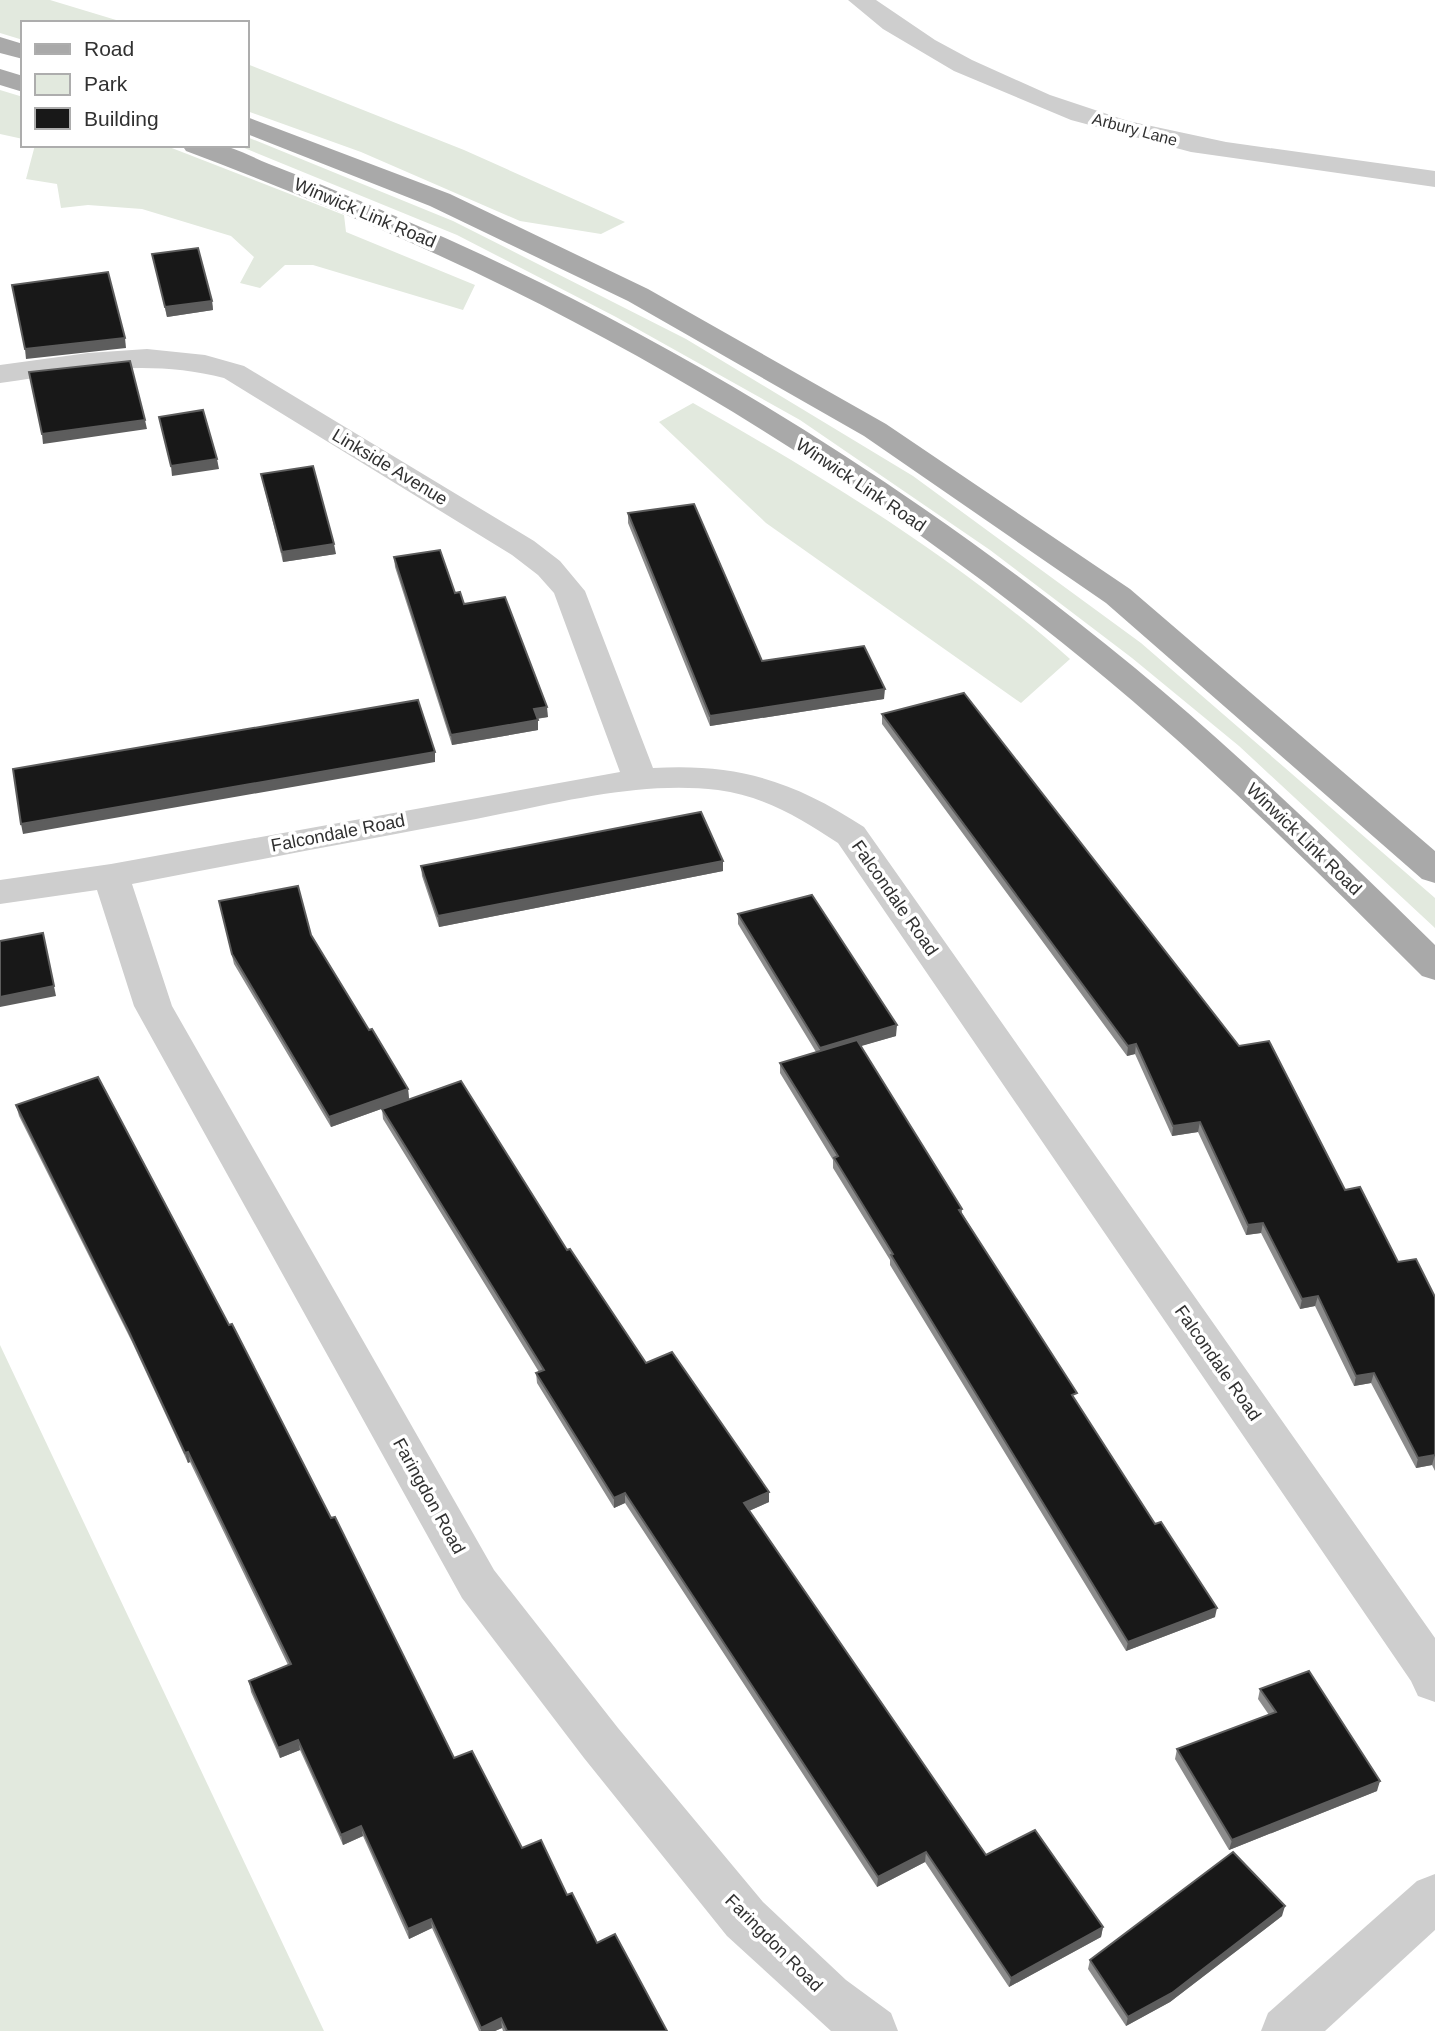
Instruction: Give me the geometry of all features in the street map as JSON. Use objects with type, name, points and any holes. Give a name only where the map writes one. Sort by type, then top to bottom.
[{"type":"main road","points":[[0,45],[21,51]]},
{"type":"main road","points":[[0,78],[21,83]]},
{"type":"main road","points":[[248,125],[440,200],[638,295],[875,430],[1118,596],[1435,872]]},
{"type":"main road","name":"Winwick Link Road","points":[[201,147],[271,172],[424,237],[655,354],[874,490],[1074,636],[1282,814],[1435,967]]},
{"type":"street","name":"Arbury Lane","points":[[860,0],[881,17],[939,51],[1057,106],[1111,124],[1158,137],[1228,149],[1435,179]]},
{"type":"street","name":"Linkside Avenue","points":[[0,374],[115,358],[176,357],[234,372],[523,548],[549,568],[569,591],[640,779]]},
{"type":"street","name":"Falcondale Road","points":[[0,892],[111,876],[640,779],[694,775],[744,781],[785,794],[819,811],[852,835],[1429,1668],[1435,1681]]},
{"type":"street","name":"Faringdon Road","points":[[111,876],[153,1006],[478,1584],[601,1743],[745,1919],[828,1997],[872,2031]]},
{"type":"street","points":[[1287,2031],[1435,1896]]},
{"type":"green space","points":[[0,0],[50,0],[119,21],[21,21],[21,39],[0,33]]},
{"type":"green space","points":[[248,64],[464,150],[625,222],[601,234],[520,221],[361,152],[248,111]]},
{"type":"green space","points":[[0,90],[21,96],[21,139],[0,134]]},
{"type":"green space","points":[[248,137],[453,221],[686,339],[913,476],[1141,643],[1435,898],[1435,928],[1239,746],[1132,658],[990,550],[800,420],[616,317],[457,235],[242,147],[248,147]]},
{"type":"green space","points":[[34,147],[169,147],[344,215],[346,232],[475,285],[463,310],[313,265],[285,265],[260,288],[240,283],[254,257],[231,236],[142,209],[88,205],[61,208],[57,184],[26,179]]},
{"type":"green space","points":[[693,403],[888,521],[981,587],[1070,659],[1021,703],[766,523],[659,422]]},
{"type":"green space","points":[[0,1345],[324,2031],[0,2031]]},
{"type":"building","points":[[198,248],[212,301],[165,307],[152,254]]},
{"type":"building","points":[[108,272],[125,338],[25,349],[12,285]]},
{"type":"building","points":[[130,361],[145,420],[42,434],[29,372]]},
{"type":"building","points":[[203,410],[217,459],[171,466],[159,417]]},
{"type":"building","points":[[313,466],[334,544],[282,552],[261,474]]},
{"type":"building","points":[[694,504],[762,661],[864,646],[885,689],[710,716],[628,513]]},
{"type":"building","points":[[440,550],[455,593],[460,592],[464,604],[505,597],[547,707],[534,709],[538,720],[451,735],[394,557]]},
{"type":"building","points":[[964,693],[1239,1046],[1269,1041],[1345,1190],[1360,1187],[1398,1262],[1416,1259],[1435,1297],[1435,1455],[1418,1458],[1374,1373],[1356,1376],[1318,1296],[1302,1299],[1263,1223],[1248,1225],[1200,1122],[1173,1126],[1136,1044],[1128,1046],[882,714]]},
{"type":"building","points":[[418,700],[435,752],[21,824],[13,769]]},
{"type":"building","points":[[701,812],[723,861],[438,916],[421,866]]},
{"type":"building","points":[[298,886],[311,935],[408,1089],[329,1117],[232,954],[219,901]]},
{"type":"building","points":[[812,895],[897,1025],[820,1048],[738,914]]},
{"type":"building","points":[[43,933],[54,986],[0,997],[0,941]]},
{"type":"building","points":[[857,1040],[962,1209],[959,1210],[1077,1393],[1072,1395],[1155,1524],[1161,1522],[1217,1608],[1128,1642],[891,1255],[893,1254],[834,1158],[838,1156],[780,1063]]},
{"type":"building","points":[[98,1077],[229,1325],[232,1324],[331,1518],[335,1517],[454,1758],[472,1751],[522,1848],[541,1840],[567,1895],[572,1893],[597,1943],[615,1934],[667,2031],[507,2031],[501,2018],[481,2028],[431,1919],[408,1929],[361,1826],[341,1835],[298,1740],[278,1748],[249,1681],[291,1664],[16,1105]]},
{"type":"building","points":[[461,1081],[567,1250],[570,1249],[646,1363],[672,1352],[769,1492],[744,1503],[986,1855],[1035,1830],[1103,1927],[1011,1978],[926,1852],[878,1877],[625,1493],[614,1498],[536,1373],[544,1370],[382,1109]]},
{"type":"building","points":[[1309,1671],[1380,1781],[1232,1840],[1177,1749],[1276,1712],[1260,1689]]},
{"type":"building","points":[[1233,1852],[1285,1906],[1172,1993],[1128,2017],[1090,1960]]}]
